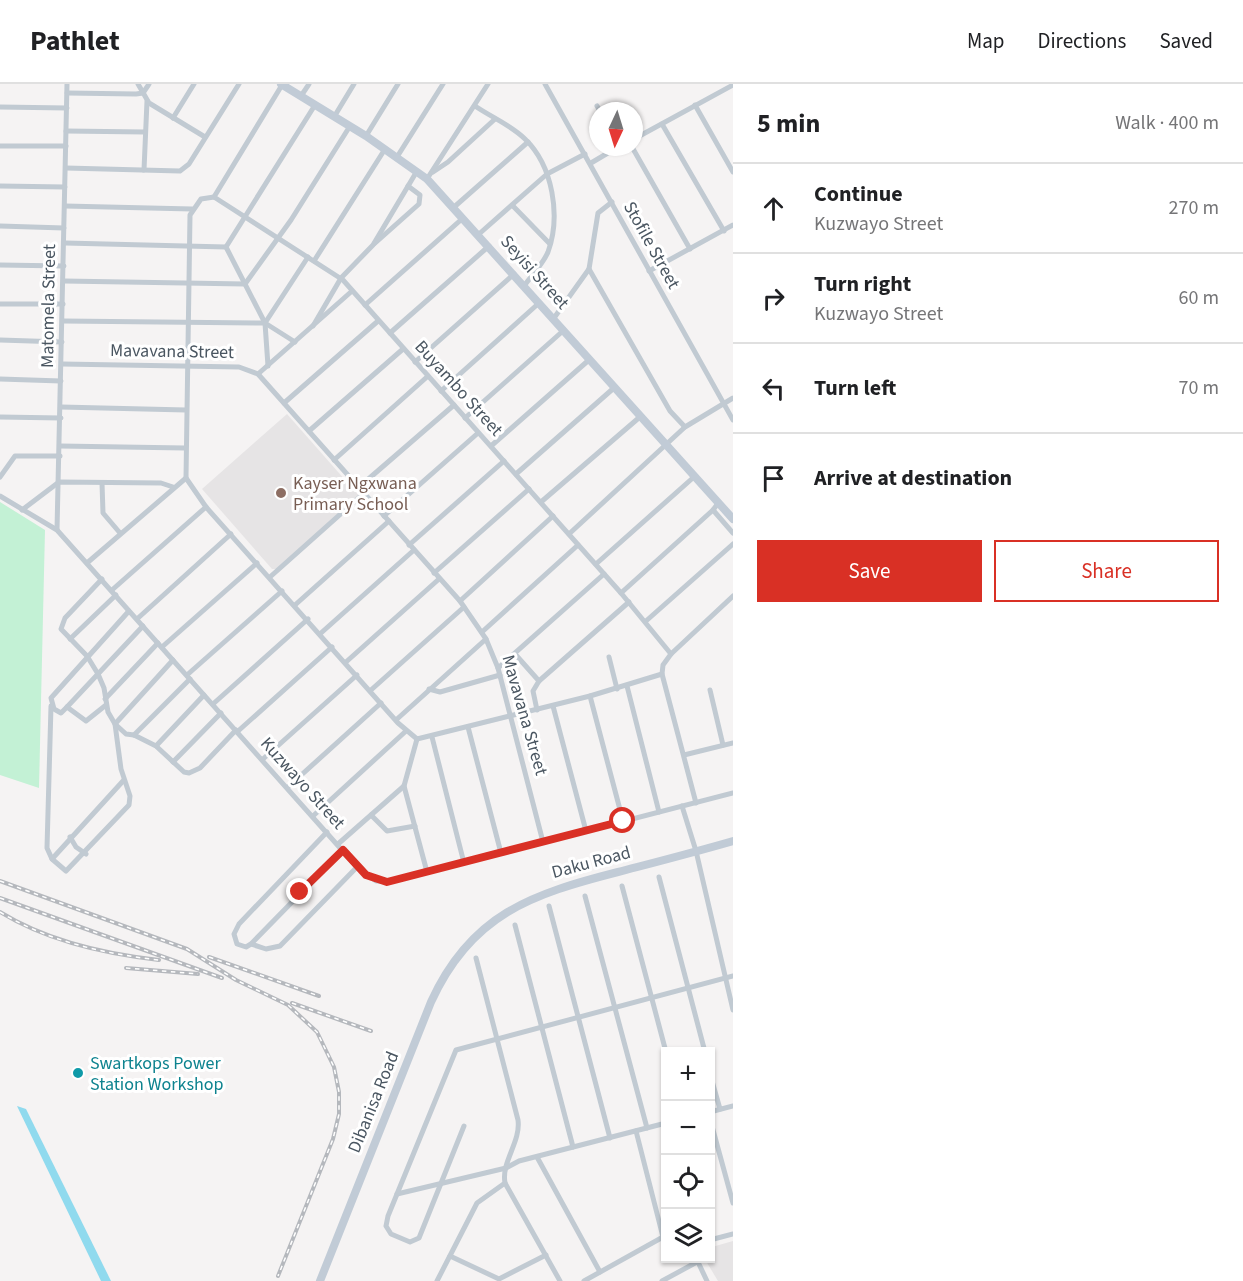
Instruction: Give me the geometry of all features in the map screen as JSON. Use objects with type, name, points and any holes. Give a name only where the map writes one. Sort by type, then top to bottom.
[{"type":"main road","name":"Seyisi Street","points":[[282,85],[366,136],[417,171],[429,176],[453,208],[479,234],[695,476],[716,506],[733,519]]},
{"type":"main road","name":"Daku Road","points":[[470,943],[499,917],[540,894],[733,841]]},
{"type":"main road","name":"Dibanisa Road","points":[[320,1281],[431,1002],[444,976],[470,943]]},
{"type":"street","name":"Matomela Street","points":[[57,530],[67,84]]},
{"type":"street","points":[[138,84],[147,101],[144,170]]},
{"type":"street","points":[[143,93],[149,84]]},
{"type":"street","points":[[173,118],[194,84]]},
{"type":"street","points":[[66,168],[180,171],[189,164],[239,84]]},
{"type":"street","points":[[301,96],[309,84]]},
{"type":"street","points":[[334,117],[354,84]]},
{"type":"street","points":[[366,136],[398,84]]},
{"type":"street","points":[[397,157],[443,84]]},
{"type":"street","points":[[429,176],[488,84]]},
{"type":"street","name":"Stofile Street","points":[[545,84],[733,420]]},
{"type":"street","points":[[282,85],[214,197],[201,199],[192,209],[186,365],[186,478],[206,507],[321,633],[406,731],[417,739],[553,706],[662,674]]},
{"type":"street","points":[[643,134],[731,86],[733,94]]},
{"type":"street","points":[[67,93],[143,93]]},
{"type":"street","points":[[147,101],[206,137]]},
{"type":"street","points":[[226,247],[315,105]]},
{"type":"street","points":[[695,105],[733,172]]},
{"type":"street","points":[[475,106],[528,142],[547,174],[555,215],[550,244],[546,255],[524,286]]},
{"type":"street","points":[[0,107],[67,108]]},
{"type":"street","points":[[429,176],[448,162],[495,119]]},
{"type":"street","points":[[662,124],[724,231]]},
{"type":"street","points":[[245,285],[291,220],[350,126]]},
{"type":"street","points":[[66,131],[146,132]]},
{"type":"street","points":[[453,208],[528,142]]},
{"type":"street","points":[[0,146],[66,146]]},
{"type":"street","points":[[314,261],[385,149]]},
{"type":"street","points":[[479,234],[547,174],[585,154]]},
{"type":"street","points":[[591,163],[603,156]]},
{"type":"street","points":[[638,156],[690,249]]},
{"type":"street","points":[[373,245],[417,171]]},
{"type":"street","points":[[0,186],[65,187]]},
{"type":"street","points":[[313,326],[341,278],[373,245],[419,204],[420,195],[408,186]]},
{"type":"street","name":"Buyambo Street","points":[[214,197],[341,278],[596,564],[646,621],[671,654]]},
{"type":"street","points":[[554,318],[589,270],[598,213],[612,202]]},
{"type":"street","points":[[65,206],[192,209]]},
{"type":"street","points":[[513,206],[550,244]]},
{"type":"street","points":[[365,305],[463,218]]},
{"type":"street","points":[[649,271],[733,225]]},
{"type":"street","points":[[0,226],[64,228]]},
{"type":"street","points":[[65,243],[226,247]]},
{"type":"street","points":[[390,333],[489,246]]},
{"type":"street","points":[[226,247],[265,324],[268,366]]},
{"type":"street","points":[[265,324],[308,257]]},
{"type":"street","points":[[0,265],[64,266]]},
{"type":"street","points":[[589,270],[670,411],[685,428]]},
{"type":"street","points":[[415,362],[514,274]]},
{"type":"street","points":[[64,281],[245,285]]},
{"type":"street","points":[[258,374],[352,291]]},
{"type":"street","points":[[441,391],[539,303]]},
{"type":"street","points":[[0,304],[63,304]]},
{"type":"street","points":[[63,321],[187,321],[265,324],[295,342]]},
{"type":"street","points":[[284,403],[378,321]]},
{"type":"street","points":[[465,418],[564,330]]},
{"type":"street","points":[[0,340],[62,342]]},
{"type":"street","points":[[309,431],[403,348]]},
{"type":"street","points":[[491,446],[590,359]]},
{"type":"street","name":"Mavavana Street","points":[[62,364],[239,367],[258,374],[460,601],[482,632],[498,668],[543,842]]},
{"type":"street","points":[[334,460],[428,376]]},
{"type":"street","points":[[0,379],[61,381]]},
{"type":"street","points":[[516,474],[615,387]]},
{"type":"street","points":[[569,534],[685,428],[733,398]]},
{"type":"street","points":[[358,488],[454,405]]},
{"type":"street","points":[[61,407],[186,410]]},
{"type":"street","points":[[541,502],[641,416]]},
{"type":"street","points":[[0,417],[61,418]]},
{"type":"street","points":[[295,605],[478,433]]},
{"type":"street","points":[[60,446],[185,448]]},
{"type":"street","points":[[0,477],[15,456],[60,456]]},
{"type":"street","points":[[321,633],[504,461]]},
{"type":"street","points":[[596,564],[695,476]]},
{"type":"street","points":[[87,562],[186,478]]},
{"type":"street","points":[[22,510],[59,483],[161,483],[173,487]]},
{"type":"street","points":[[102,483],[103,513],[120,533]]},
{"type":"street","points":[[434,573],[529,489]]},
{"type":"street","points":[[270,577],[363,494]]},
{"type":"street","name":"Kuzwayo Street","points":[[0,496],[57,530],[357,867],[371,878],[383,882],[428,872],[733,793]]},
{"type":"street","points":[[621,593],[716,506],[733,533]]},
{"type":"street","points":[[70,639],[114,593],[206,507]]},
{"type":"street","points":[[460,601],[553,516]]},
{"type":"street","points":[[137,619],[231,534]]},
{"type":"street","points":[[646,621],[733,544]]},
{"type":"street","points":[[482,632],[578,545]]},
{"type":"street","points":[[67,708],[86,721],[160,645],[257,562]]},
{"type":"street","points":[[498,668],[604,574]]},
{"type":"street","points":[[102,579],[63,622],[61,629],[87,656],[98,674],[115,724],[123,781],[130,796],[129,805],[86,854],[66,871],[52,859],[46,843],[49,812],[48,737],[51,698],[87,656],[129,611]]},
{"type":"street","points":[[346,662],[439,579]]},
{"type":"street","points":[[134,735],[188,677],[282,591]]},
{"type":"street","points":[[696,802],[662,674],[663,665],[671,654],[733,596]]},
{"type":"street","points":[[537,710],[533,691],[539,681],[629,602]]},
{"type":"street","points":[[371,690],[464,607]]},
{"type":"street","points":[[213,704],[308,619]]},
{"type":"street","points":[[51,706],[59,712],[67,708],[143,626]]},
{"type":"street","points":[[396,720],[486,639]]},
{"type":"street","points":[[115,724],[126,734],[134,735],[156,746],[184,772],[194,772],[236,731],[332,647]]},
{"type":"street","points":[[514,654],[539,681]]},
{"type":"street","points":[[609,657],[617,689]]},
{"type":"street","points":[[115,724],[173,660]]},
{"type":"street","points":[[262,759],[357,675]]},
{"type":"street","points":[[429,689],[440,692],[500,675]]},
{"type":"street","points":[[627,686],[659,812]]},
{"type":"street","points":[[710,690],[723,745]]},
{"type":"street","points":[[156,746],[204,695]]},
{"type":"street","points":[[590,696],[623,821]]},
{"type":"street","points":[[288,787],[381,703]]},
{"type":"street","points":[[553,706],[586,831]]},
{"type":"street","points":[[173,762],[221,713]]},
{"type":"street","points":[[468,727],[501,853]]},
{"type":"street","points":[[313,816],[406,731]]},
{"type":"street","points":[[432,737],[464,862]]},
{"type":"street","points":[[417,739],[404,786],[428,872]]},
{"type":"street","points":[[684,755],[733,743]]},
{"type":"street","points":[[52,859],[123,781]]},
{"type":"street","points":[[338,844],[404,786]]},
{"type":"street","points":[[682,806],[730,977],[727,987],[733,1010]]},
{"type":"street","points":[[371,815],[387,831],[415,826]]},
{"type":"street","points":[[327,832],[237,927],[234,934],[237,944],[246,947],[251,944],[343,850]]},
{"type":"street","points":[[70,837],[76,847],[86,854]]},
{"type":"street","points":[[251,944],[270,949],[280,946],[357,867]]},
{"type":"street","points":[[659,877],[704,1047]]},
{"type":"street","points":[[622,886],[665,1047]]},
{"type":"street","points":[[585,896],[647,1128]]},
{"type":"street","points":[[549,906],[610,1138]]},
{"type":"street","points":[[514,925],[573,1147]]},
{"type":"street","points":[[476,958],[519,1125],[506,1168],[504,1183],[560,1281]]},
{"type":"street","points":[[465,1126],[419,1238],[414,1242],[391,1234],[386,1222],[456,1050],[730,977]]},
{"type":"street","points":[[715,1090],[720,1109]]},
{"type":"street","points":[[715,1111],[733,1106]]},
{"type":"street","points":[[397,1194],[506,1168],[537,1157],[661,1124]]},
{"type":"street","points":[[636,1131],[661,1227]]},
{"type":"street","points":[[715,1134],[733,1203]]},
{"type":"street","points":[[537,1157],[600,1272]]},
{"type":"street","points":[[437,1281],[477,1203],[504,1183]]},
{"type":"street","points":[[715,1239],[733,1234]]},
{"type":"street","points":[[584,1281],[661,1240]]},
{"type":"street","points":[[450,1256],[499,1279],[546,1255]]},
{"type":"street","points":[[662,1281],[692,1263]]},
{"type":"street","points":[[698,1263],[707,1281]]},
{"type":"shaded area","name":"Kayser Ngxwana Primary School","points":[[287,414],[361,498],[279,569],[272,569],[202,489]]},
{"type":"shaded area","points":[[733,1241],[733,1281],[718,1281],[707,1263],[715,1263],[715,1246]]},
{"type":"green space","points":[[0,502],[45,530],[39,788],[0,775]]},
{"type":"water","points":[[17,1106],[26,1109],[111,1281],[101,1281]]},
{"type":"railway","points":[[0,881],[187,949],[236,980],[288,1005],[317,1032],[334,1067],[339,1092],[339,1114],[333,1139],[278,1276]]},
{"type":"railway","points":[[0,898],[222,978]]},
{"type":"railway","points":[[0,912],[37,931],[77,945],[159,960]]},
{"type":"railway","points":[[209,957],[319,996]]},
{"type":"railway","points":[[126,968],[198,974]]},
{"type":"railway","points":[[292,1003],[371,1031]]},
{"type":"place","name":"Kayser Ngxwana Primary School","points":[[281,493]]},
{"type":"place","name":"Swartkops Power Station Workshop","points":[[78,1073]]},
{"type":"route","points":[[300,892],[343,850],[366,875],[376,881],[387,882],[623,821]]}]
